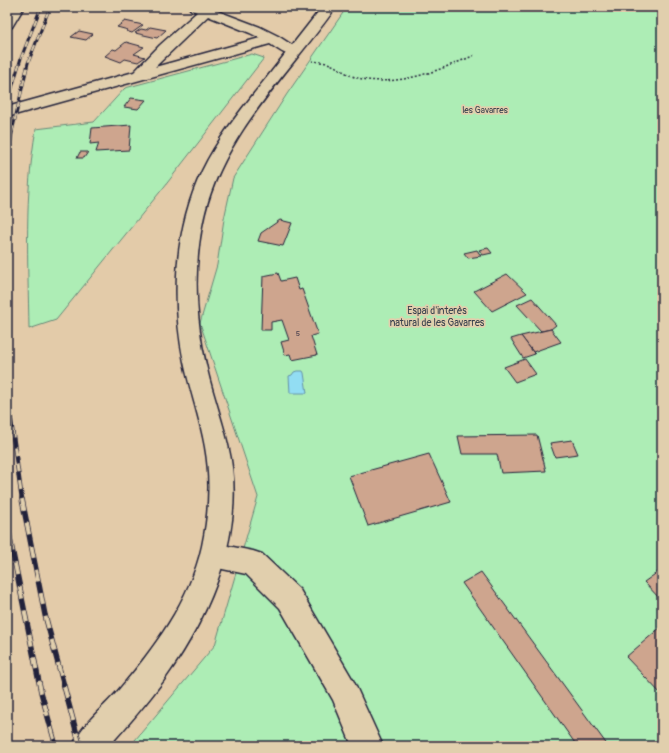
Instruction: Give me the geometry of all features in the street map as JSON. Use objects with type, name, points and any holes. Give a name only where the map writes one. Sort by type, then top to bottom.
[{"type":"street","points":[[7,24],[18,7]]},
{"type":"street","points":[[96,736],[133,696],[166,652],[188,616],[205,579],[219,534],[222,502],[222,475],[217,446],[194,361],[189,333],[186,296],[187,271],[197,208],[217,156],[246,113],[329,7]]},
{"type":"street","points":[[140,75],[152,60],[204,8],[255,30],[273,39],[293,52]]},
{"type":"street","points":[[7,112],[273,39]]},
{"type":"street","points":[[213,556],[253,563],[290,599],[343,690],[368,746]]},
{"type":"path","points":[[293,52],[304,59],[331,65],[356,78],[377,81],[405,77],[446,67],[475,55]]},
{"type":"green space","name":"Espai d'interès natural de les Gavarres","points":[[347,7],[662,7],[662,746],[130,746],[215,645],[258,497],[200,323],[217,265],[224,219],[233,178],[287,94]]},
{"type":"green space","points":[[252,54],[264,58],[164,187],[56,320],[29,329],[28,204],[32,154],[36,129],[94,122],[125,88]]},
{"type":"water","points":[[297,371],[303,371],[304,373],[307,393],[290,393],[289,376]]},
{"type":"building","points":[[125,21],[143,25],[132,33],[126,31],[128,30],[117,27]]},
{"type":"building","points":[[150,27],[166,30],[157,38],[135,33],[141,29],[146,30]]},
{"type":"building","points":[[79,31],[93,34],[86,40],[71,37]]},
{"type":"building","points":[[126,42],[144,47],[134,54],[145,57],[138,62],[125,59],[121,62],[105,56],[113,49],[116,50]]},
{"type":"building","points":[[131,98],[146,100],[138,109],[124,107]]},
{"type":"building","points":[[131,125],[129,150],[96,152],[99,143],[90,144],[92,128]]},
{"type":"building","points":[[80,152],[88,152],[84,158],[77,158]]},
{"type":"building","points":[[280,220],[292,223],[283,246],[258,241],[261,233]]},
{"type":"building","points":[[488,248],[492,253],[483,255],[479,250]]},
{"type":"building","points":[[477,250],[481,256],[468,258],[464,253]]},
{"type":"building","points":[[278,273],[281,281],[295,278],[299,290],[302,289],[318,334],[311,336],[317,355],[292,360],[290,354],[285,355],[281,342],[289,340],[282,320],[271,322],[271,330],[261,330],[263,276]]},
{"type":"building","points":[[507,274],[527,293],[492,311],[474,291]]},
{"type":"building","points":[[532,298],[556,325],[551,329],[541,331],[517,305]]},
{"type":"building","points":[[551,329],[561,342],[533,352],[521,336]]},
{"type":"building","points":[[521,336],[535,354],[523,358],[511,339]]},
{"type":"building","points":[[525,359],[536,374],[515,382],[504,367]]},
{"type":"building","points":[[537,435],[546,471],[501,473],[497,454],[462,454],[458,436]]},
{"type":"building","points":[[572,440],[578,454],[555,457],[550,443]]},
{"type":"building","points":[[429,454],[451,502],[368,526],[349,476]]},
{"type":"building","points":[[481,572],[608,746],[577,746],[462,583]]},
{"type":"building","points":[[658,572],[662,577],[662,601],[644,582]]},
{"type":"building","points":[[662,626],[662,695],[626,657]]},
{"type":"railway","points":[[7,104],[21,58],[41,7]]},
{"type":"railway","points":[[12,132],[28,63],[50,7]]},
{"type":"railway","points":[[7,163],[12,131]]},
{"type":"railway","points":[[7,393],[22,500]]},
{"type":"railway","points":[[22,499],[45,615],[80,746]]},
{"type":"railway","points":[[7,516],[10,539],[41,692],[56,746]]},
{"type":"park label","name":"les Gavarres","points":[[485,110]]}]
